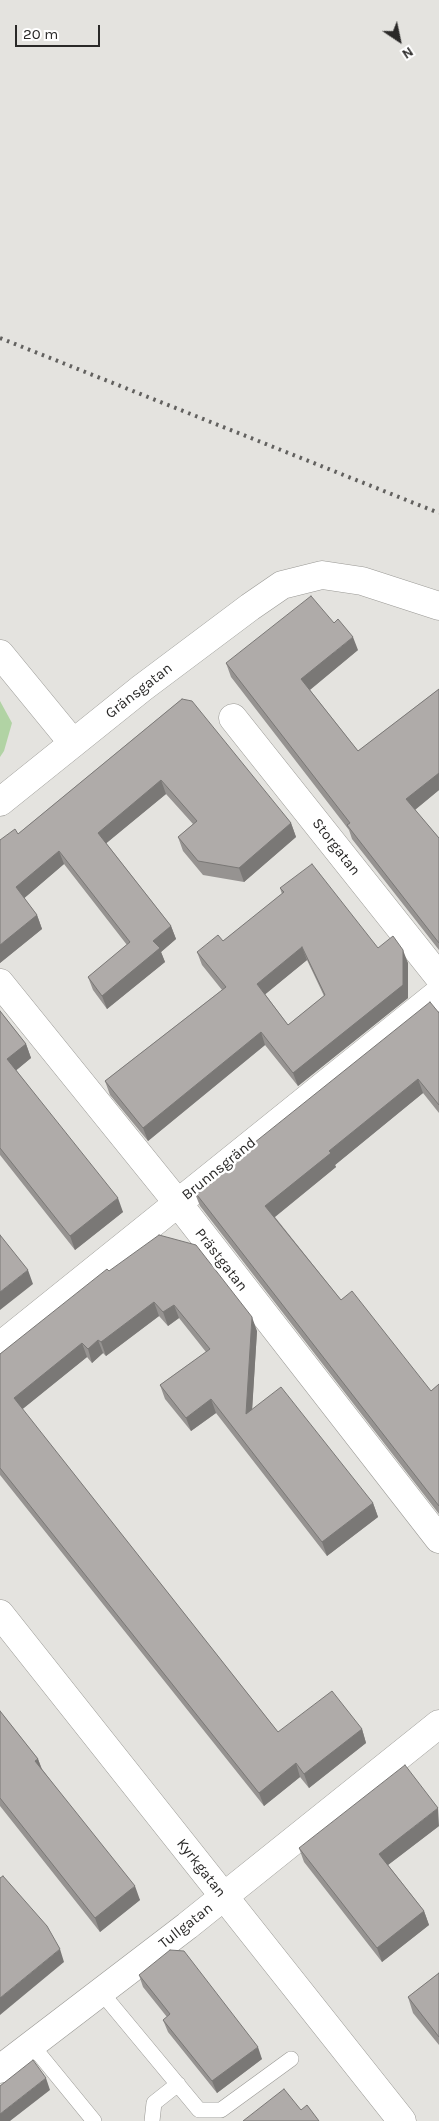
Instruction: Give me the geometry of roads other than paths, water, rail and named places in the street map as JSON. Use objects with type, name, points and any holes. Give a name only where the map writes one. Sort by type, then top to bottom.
[{"type":"street","name":"Gränsgatan","points":[[0,802],[204,641],[282,585],[322,576],[362,582],[439,606]]},
{"type":"street","points":[[0,654],[73,743]]},
{"type":"street","name":"Storgatan","points":[[233,718],[439,977]]},
{"type":"street","name":"Prästgatan","points":[[0,983],[177,1202],[439,1539]]},
{"type":"street","name":"Brunnsgränd","points":[[0,1346],[439,993]]},
{"type":"street","name":"Kyrkgatan","points":[[0,1614],[402,2121]]},
{"type":"street","name":"Tullgatan","points":[[0,2069],[224,1896],[439,1724]]},
{"type":"lane","points":[[101,1992],[199,2110],[221,2110],[291,2059]]},
{"type":"lane","points":[[31,2044],[94,2121]]},
{"type":"lane","points":[[152,2121],[154,2103],[178,2084]]},
{"type":"railway","points":[[0,338],[439,513]]}]
